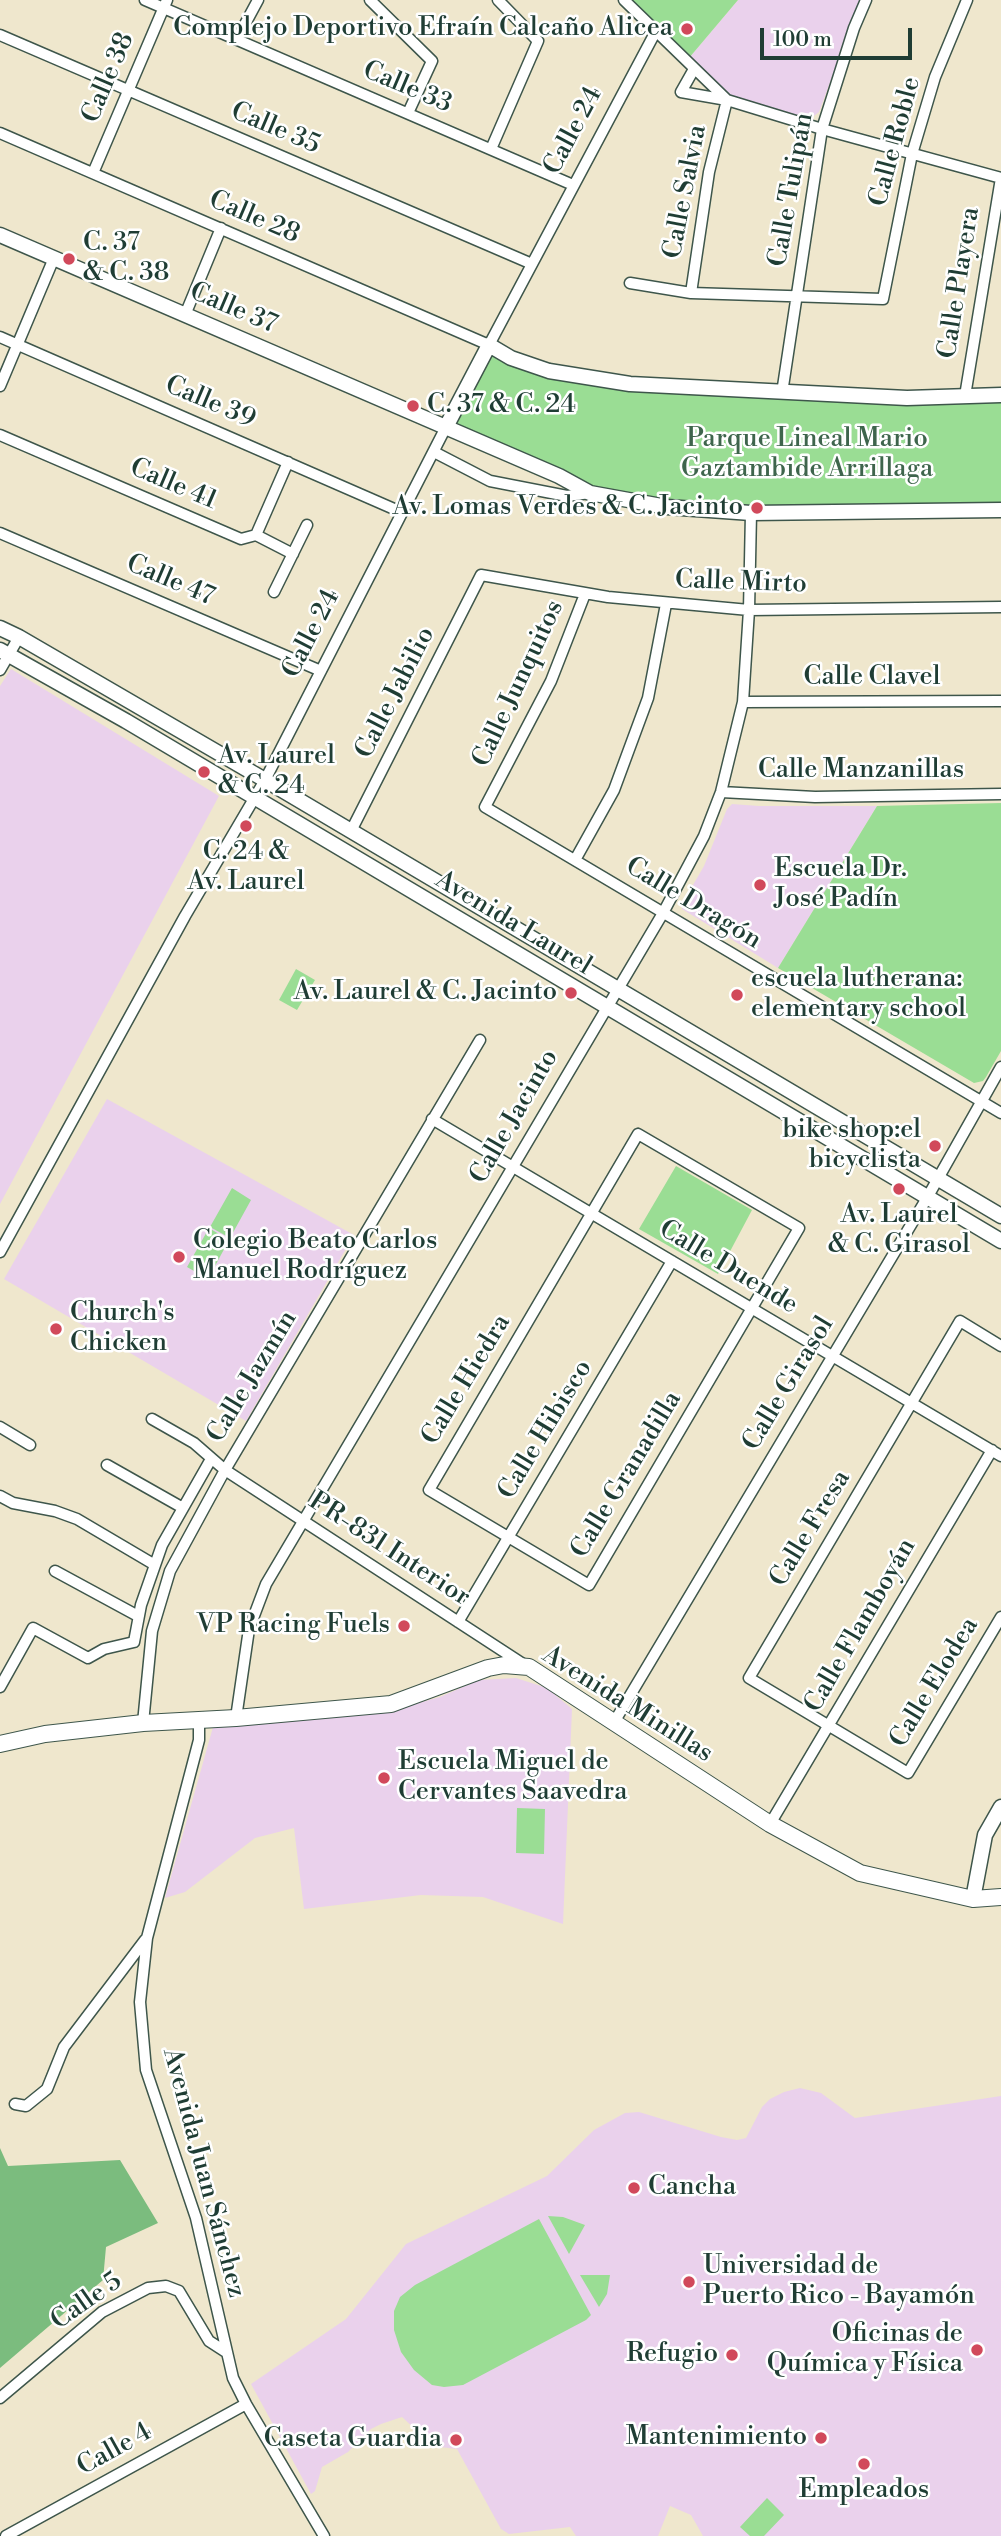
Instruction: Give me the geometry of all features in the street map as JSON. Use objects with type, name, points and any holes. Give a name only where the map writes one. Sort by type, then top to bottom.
[{"type":"main road","name":"Avenida Minillas","points":[[0,1744],[45,1734],[142,1723],[236,1718],[391,1704],[488,1668],[504,1665],[528,1667],[770,1824],[860,1873],[973,1899],[1001,1898]]},
{"type":"street","name":"Calle 33","points":[[145,0],[165,4],[237,39],[573,185]]},
{"type":"street","points":[[237,39],[258,0]]},
{"type":"street","points":[[370,0],[432,61],[408,113]]},
{"type":"street","points":[[491,149],[538,41],[498,0]]},
{"type":"street","points":[[624,0],[727,100]]},
{"type":"street","name":"Calle Tulipán","points":[[782,393],[822,129],[854,28],[866,0]]},
{"type":"street","name":"Calle Roble","points":[[797,297],[883,299],[912,154],[935,77],[967,0]]},
{"type":"street","name":"Calle 38","points":[[93,173],[165,4]]},
{"type":"street","name":"Calle 24","points":[[0,1252],[185,916],[265,780],[401,512],[656,31]]},
{"type":"street","name":"Calle 35","points":[[0,35],[532,264]]},
{"type":"street","points":[[694,69],[681,92],[727,100],[1001,178]]},
{"type":"street","name":"Calle Salvia","points":[[691,293],[709,172],[727,100]]},
{"type":"street","name":"Calle 28","points":[[0,133],[489,345]]},
{"type":"street","name":"Calle Playera","points":[[965,396],[1001,178]]},
{"type":"street","points":[[185,314],[221,228]]},
{"type":"street","name":"Calle 37","points":[[0,235],[559,476],[590,493],[667,507],[751,513],[1001,510]]},
{"type":"street","points":[[0,386],[54,258]]},
{"type":"street","points":[[630,283],[691,293],[797,297]]},
{"type":"street","name":"Calle 39","points":[[0,337],[401,512]]},
{"type":"street","points":[[489,345],[511,358],[549,371],[631,384],[907,398],[1001,395]]},
{"type":"street","name":"Calle 41","points":[[0,435],[241,539],[256,536],[293,554]]},
{"type":"street","points":[[434,452],[490,481],[567,496],[590,493]]},
{"type":"street","points":[[256,536],[288,462]]},
{"type":"street","name":"Calle Jacinto","points":[[236,1718],[248,1629],[266,1584],[663,913],[704,836],[721,792],[743,702],[749,610],[751,513]]},
{"type":"street","points":[[274,592],[307,525]]},
{"type":"street","name":"Calle 47","points":[[0,533],[321,671]]},
{"type":"street","name":"Calle Mirto","points":[[481,575],[585,594],[749,610],[1001,607]]},
{"type":"street","name":"Calle Jabilio","points":[[351,831],[481,575]]},
{"type":"street","name":"Calle Junquitos","points":[[492,793],[551,681],[585,594]]},
{"type":"street","points":[[575,860],[614,790],[648,698],[666,604]]},
{"type":"street","name":"Avenida Laurel","points":[[0,628],[265,780],[1001,1216]]},
{"type":"street","points":[[0,670],[4,652],[19,637]]},
{"type":"street","name":"Avenida Laurel","points":[[4,652],[1001,1241]]},
{"type":"street","name":"Calle Clavel","points":[[743,702],[1001,701]]},
{"type":"street","name":"Calle Manzanillas","points":[[721,792],[815,797],[1001,794]]},
{"type":"street","name":"Calle Dragón","points":[[492,793],[485,807],[1001,1113]]},
{"type":"street","name":"Calle Jazmín","points":[[142,1723],[152,1631],[170,1571],[225,1470],[480,1040]]},
{"type":"street","name":"Calle Girasol","points":[[613,1724],[927,1198],[1001,1067]]},
{"type":"street","name":"Calle Duende","points":[[432,1119],[996,1453]]},
{"type":"street","points":[[592,1214],[638,1134],[799,1228],[752,1309]]},
{"type":"street","name":"Calle Hiedra","points":[[509,1537],[429,1490],[592,1214]]},
{"type":"street","name":"Calle Hibisco","points":[[458,1622],[672,1261]]},
{"type":"street","name":"Calle Granadilla","points":[[509,1537],[589,1585],[752,1309]]},
{"type":"street","name":"Calle Fresa","points":[[829,1726],[749,1678],[960,1321],[1001,1346]]},
{"type":"street","name":"PR-831 Interior","points":[[152,1419],[194,1443],[225,1470],[528,1667]]},
{"type":"street","points":[[0,1427],[30,1445]]},
{"type":"street","name":"Calle Flamboyán","points":[[770,1824],[996,1453]]},
{"type":"street","points":[[0,1687],[33,1628],[88,1658],[104,1649],[134,1642],[138,1616],[162,1545],[211,1459]]},
{"type":"street","points":[[107,1465],[183,1508]]},
{"type":"street","points":[[0,1496],[13,1503],[55,1511],[77,1519],[155,1564]]},
{"type":"street","points":[[55,1571],[138,1616]]},
{"type":"street","name":"Calle Elodea","points":[[829,1726],[908,1773],[1001,1617]]},
{"type":"street","name":"Avenida Juan Sánchez","points":[[199,1719],[199,1740],[147,1938],[140,2002],[146,2070],[196,2218],[233,2378],[324,2536]]},
{"type":"street","points":[[973,1899],[985,1835],[1001,1807]]},
{"type":"street","points":[[15,2104],[26,2106],[47,2089],[64,2047],[147,1938]]},
{"type":"street","name":"Calle 5","points":[[0,2398],[102,2312],[148,2288],[166,2286],[178,2291],[209,2341],[226,2352]]},
{"type":"street","name":"Calle 4","points":[[6,2536],[246,2404]]},
{"type":"shaded area","points":[[738,0],[861,0],[819,112],[810,119],[730,95],[689,58]]},
{"type":"shaded area","points":[[11,669],[219,796],[0,1204],[0,686]]},
{"type":"shaded area","name":"Escuela Dr. José Padín","points":[[732,804],[877,806],[778,968],[682,909],[682,904],[704,866],[727,809]]},
{"type":"shaded area","name":"Colegio Beato Carlos Manuel Rodríguez","points":[[107,1099],[354,1235],[246,1421],[4,1279]]},
{"type":"shaded area","name":"Escuela Miguel de Cervantes Saavedra","points":[[516,1678],[547,1688],[572,1709],[563,1924],[483,1897],[421,1895],[304,1909],[294,1828],[255,1838],[185,1892],[165,1898],[213,1727],[386,1712],[440,1697],[479,1680]]},
{"type":"shaded area","name":"Universidad de Puerto Rico - Bayamón","points":[[800,2088],[821,2093],[855,2118],[1001,2096],[1001,2536],[703,2536],[691,2515],[670,2506],[658,2536],[576,2536],[570,2527],[509,2534],[501,2529],[457,2449],[440,2447],[429,2442],[402,2417],[371,2429],[348,2452],[322,2467],[315,2491],[311,2494],[251,2384],[346,2319],[406,2244],[547,2176],[594,2130],[625,2113],[639,2112],[737,2140],[746,2138],[762,2107],[770,2099]]},
{"type":"green space","name":"Complejo Deportivo Efraín Calcaño Alicea","points":[[631,0],[738,0],[689,58]]},
{"type":"green space","name":"Parque Lineal Mario Gaztambide Arrillaga","points":[[489,345],[511,358],[631,384],[1001,395],[1001,510],[751,513],[590,493],[446,427]]},
{"type":"green space","points":[[1001,803],[1001,1051],[983,1081],[974,1083],[778,968],[877,806]]},
{"type":"green space","points":[[296,969],[315,980],[297,1010],[279,1000]]},
{"type":"green space","points":[[676,1166],[752,1210],[718,1274],[639,1229]]},
{"type":"green space","points":[[232,1188],[251,1200],[230,1238],[210,1227]]},
{"type":"green space","points":[[209,1228],[229,1240],[208,1279],[187,1267]]},
{"type":"green space","points":[[517,1808],[545,1809],[544,1854],[516,1853]]},
{"type":"green space","points":[[0,2148],[8,2166],[120,2160],[158,2223],[106,2247],[103,2280],[0,2368]]},
{"type":"green space","points":[[548,2216],[563,2217],[585,2225],[569,2254]]},
{"type":"green space","points":[[539,2219],[591,2315],[463,2385],[432,2385],[414,2370],[401,2352],[394,2330],[394,2311],[400,2297],[415,2285]]},
{"type":"green space","points":[[580,2275],[610,2275],[607,2294],[599,2307]]},
{"type":"green space","points":[[767,2498],[784,2515],[764,2536],[750,2536],[740,2527]]},
{"type":"place","name":"Complejo Deportivo Efraín Calcaño Alicea","points":[[687,29]]},
{"type":"place","name":"C. 37 & C. 38","points":[[69,259]]},
{"type":"place","name":"C. 37 & C. 24","points":[[413,406]]},
{"type":"place","name":"Av. Lomas Verdes & C. Jacinto","points":[[757,508]]},
{"type":"place","name":"Av. Laurel & C. 24","points":[[204,772]]},
{"type":"place","name":"C. 24 & Av. Laurel","points":[[246,826]]},
{"type":"place","name":"Escuela Dr. José Padín","points":[[760,885]]},
{"type":"place","name":"Av. Laurel & C. Jacinto","points":[[571,993]]},
{"type":"place","name":"escuela lutherana: elementary school","points":[[737,995]]},
{"type":"place","name":"bike shop:el bicyclista","points":[[935,1146]]},
{"type":"place","name":"Av. Laurel & C. Girasol","points":[[899,1189]]},
{"type":"place","name":"Colegio Beato Carlos Manuel Rodríguez","points":[[179,1257]]},
{"type":"place","name":"Church's Chicken","points":[[56,1329]]},
{"type":"place","name":"VP Racing Fuels","points":[[404,1626]]},
{"type":"place","name":"Escuela Miguel de Cervantes Saavedra","points":[[384,1778]]},
{"type":"place","name":"Cancha","points":[[634,2188]]},
{"type":"place","name":"Universidad de Puerto Rico - Bayamón","points":[[689,2282]]},
{"type":"place","name":"Oficinas de Química y Física","points":[[977,2350]]},
{"type":"place","name":"Refugio","points":[[732,2355]]},
{"type":"place","name":"Mantenimiento","points":[[821,2438]]},
{"type":"place","name":"Caseta Guardia","points":[[456,2440]]},
{"type":"place","name":"Empleados","points":[[864,2464]]}]
